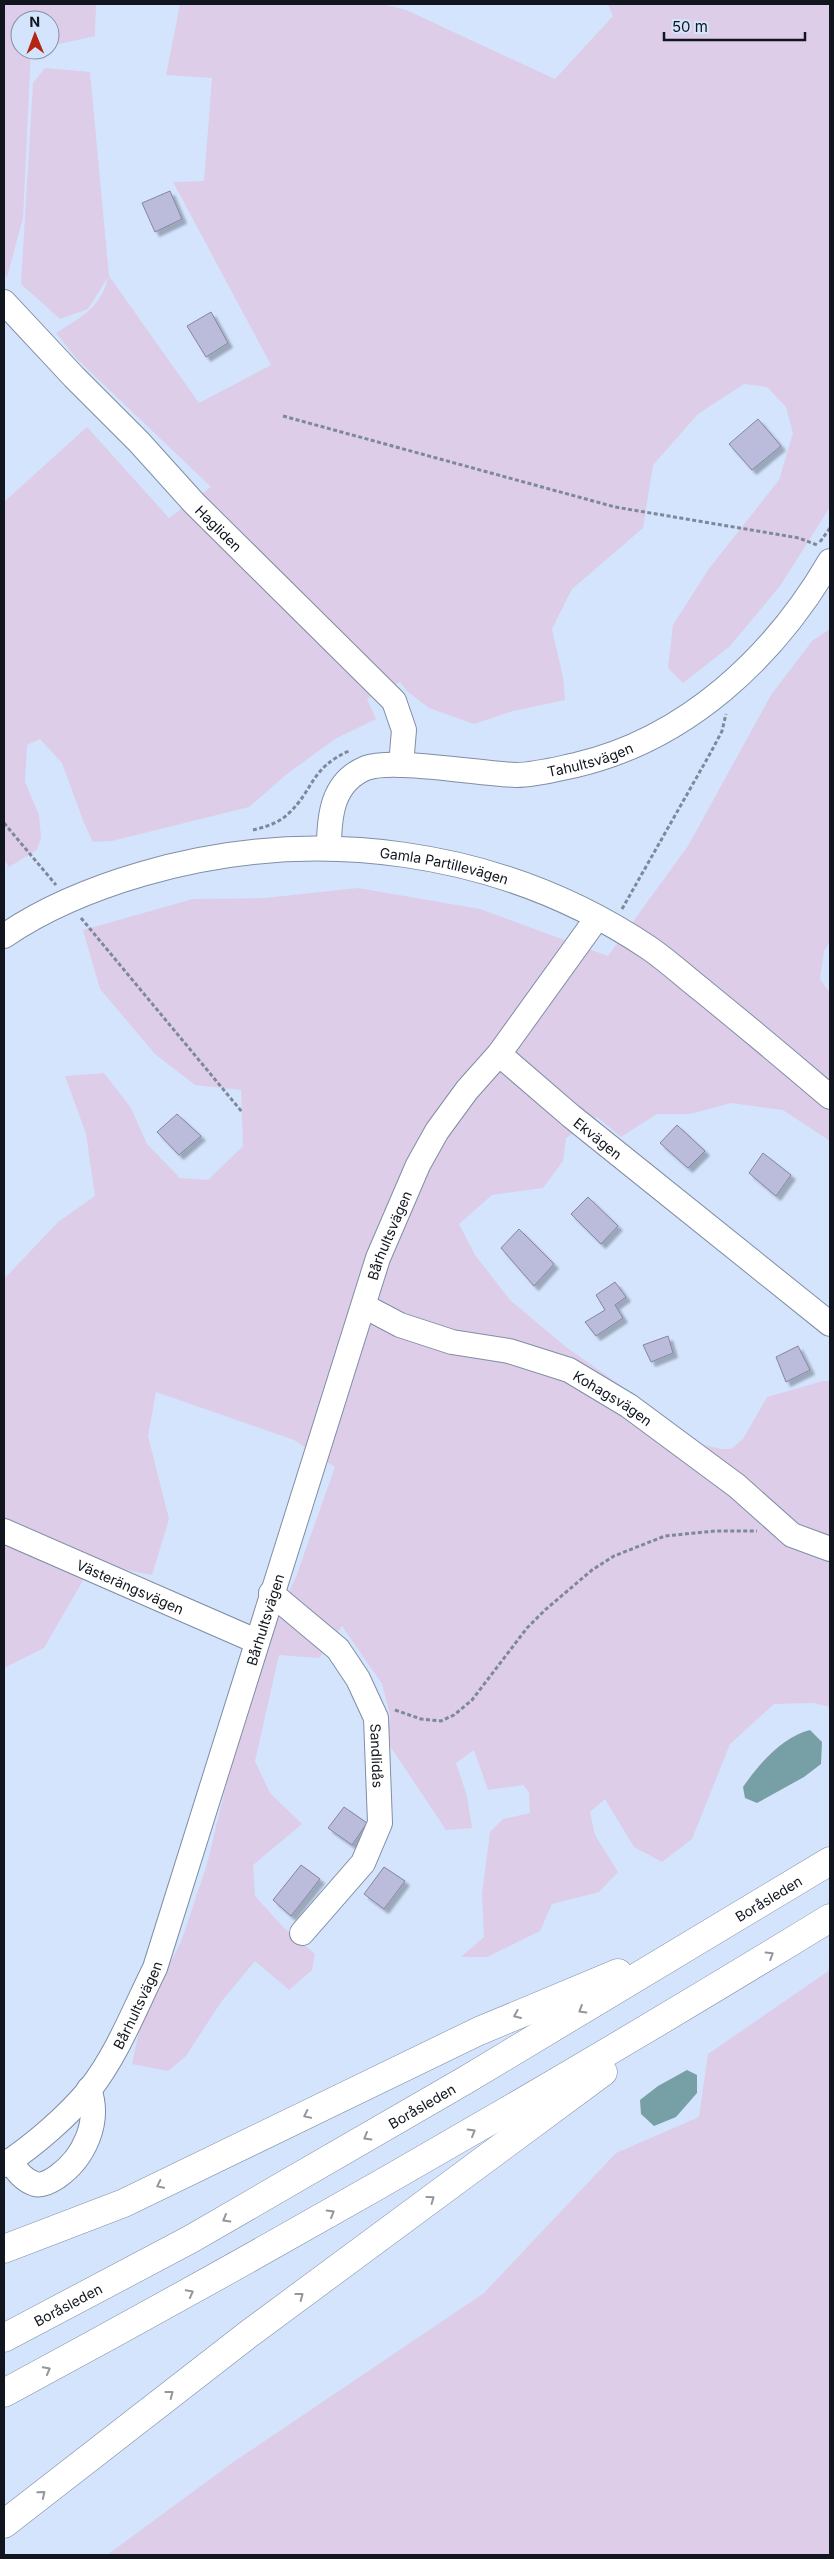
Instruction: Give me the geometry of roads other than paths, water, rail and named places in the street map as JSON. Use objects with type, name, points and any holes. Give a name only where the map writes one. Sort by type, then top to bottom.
[{"type":"highway","name":"Boråsleden","points":[[4,2338],[191,2239],[707,1936],[830,1861]]},
{"type":"highway","points":[[4,2393],[214,2280],[490,2122],[830,1918]]},
{"type":"highway","points":[[4,2248],[124,2203],[479,2031],[707,1936]]},
{"type":"highway","points":[[4,2524],[250,2333],[728,1980]]},
{"type":"street","name":"Hagliden","points":[[4,302],[74,377],[139,442],[194,503],[394,701],[404,730],[401,765]]},
{"type":"street","name":"Tahultsvägen","points":[[330,848],[331,811],[335,796],[344,784],[358,772],[368,768],[401,765],[519,775],[596,760],[638,745],[672,727],[728,687],[770,645],[825,567]]},
{"type":"street","name":"Gamla Partillevägen","points":[[4,936],[68,902],[113,882],[168,866],[218,856],[266,850],[330,848],[429,858],[481,870],[552,896],[650,948],[830,1097]]},
{"type":"street","points":[[499,1054],[604,922]]},
{"type":"street","name":"Bårhultsvägen","points":[[7,2163],[48,2130],[89,2090],[112,2054],[154,1968],[378,1258],[418,1166],[437,1132],[467,1090],[499,1054]]},
{"type":"street","name":"Ekvägen","points":[[499,1054],[572,1116],[830,1324]]},
{"type":"street","name":"Kohagsvägen","points":[[364,1306],[400,1325],[452,1342],[509,1351],[568,1370],[629,1406],[736,1486],[792,1535],[830,1549]]},
{"type":"street","name":"Västerängsvägen","points":[[4,1531],[256,1641]]},
{"type":"street","name":"Sandlidås","points":[[271,1593],[338,1649],[358,1678],[376,1718],[380,1823],[363,1863],[302,1932]]},
{"type":"street","points":[[7,2163],[23,2178],[37,2185],[50,2181],[72,2167],[89,2138],[94,2104],[89,2090]]}]
